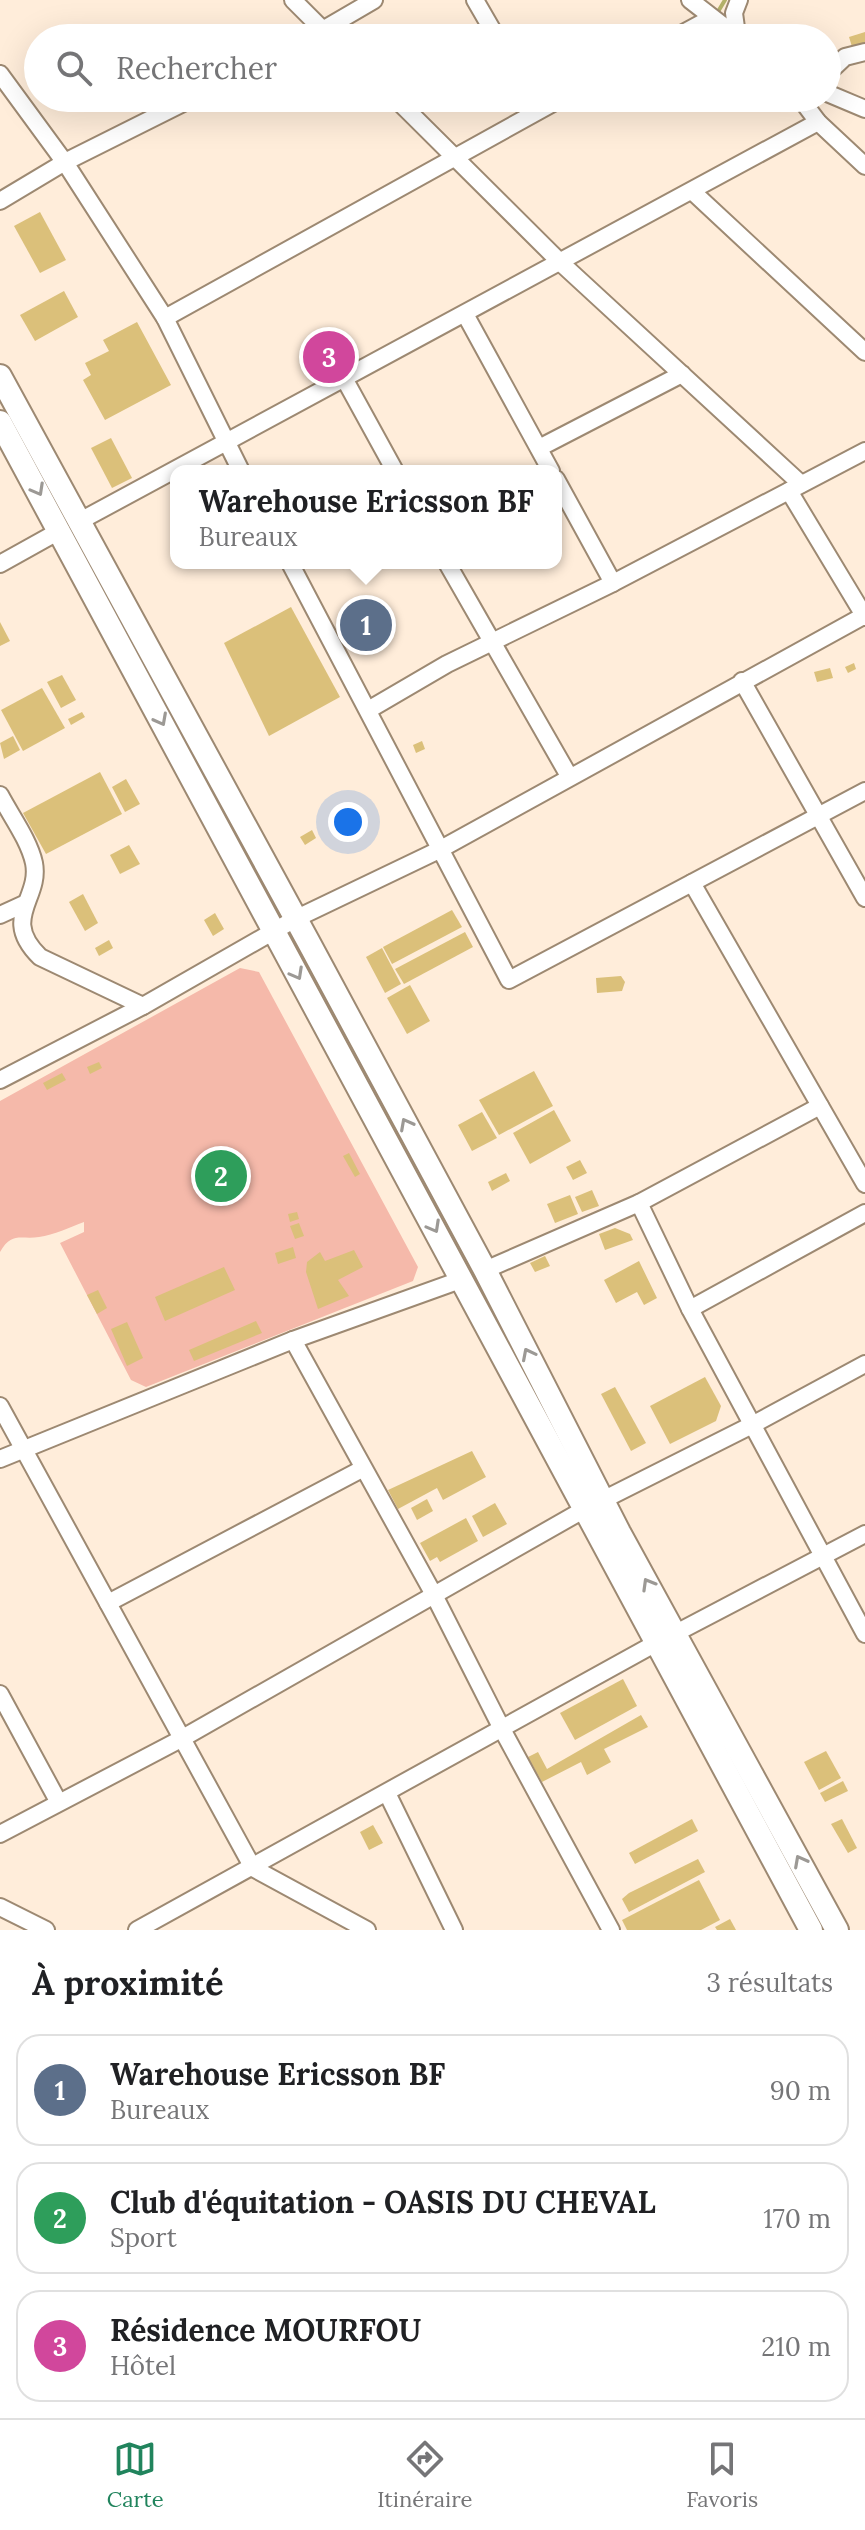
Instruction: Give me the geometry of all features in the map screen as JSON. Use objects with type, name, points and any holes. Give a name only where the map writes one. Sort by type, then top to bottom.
[{"type":"street","points":[[293,0],[312,24]]},
{"type":"street","points":[[339,24],[374,0]]},
{"type":"street","points":[[475,0],[489,24]]},
{"type":"street","points":[[690,0],[720,24]]},
{"type":"street","points":[[736,24],[734,13],[739,0]]},
{"type":"street","points":[[700,24],[711,18]]},
{"type":"street","points":[[841,61],[865,52]]},
{"type":"street","points":[[0,74],[24,107]]},
{"type":"street","points":[[841,99],[865,109]]},
{"type":"street","points":[[28,112],[66,164],[165,318],[238,465]]},
{"type":"street","points":[[0,201],[166,112]]},
{"type":"street","points":[[0,1080],[143,1006],[295,919],[439,850],[865,615],[795,488],[682,374],[561,263],[410,112]]},
{"type":"street","points":[[165,318],[532,112]]},
{"type":"street","points":[[811,112],[865,166]]},
{"type":"street","points":[[187,465],[818,122]]},
{"type":"street","points":[[693,192],[865,352]]},
{"type":"street","points":[[465,314],[548,465]]},
{"type":"street","points":[[539,448],[682,374]]},
{"type":"street","points":[[0,376],[70,526],[273,932],[463,1279],[837,1930]]},
{"type":"street","points":[[345,380],[392,465]]},
{"type":"street","points":[[0,422],[70,526],[295,919],[485,1270],[594,1504]]},
{"type":"street","points":[[370,709],[447,664],[613,583],[865,451]]},
{"type":"street","points":[[0,564],[170,474]]},
{"type":"street","points":[[562,490],[613,583]]},
{"type":"street","points":[[293,569],[370,709],[439,850],[509,980],[865,791]]},
{"type":"street","points":[[450,569],[569,776]]},
{"type":"street","points":[[742,681],[865,898]]},
{"type":"street","points":[[0,795],[35,866],[24,904],[27,944],[40,957],[143,1006]]},
{"type":"street","points":[[692,883],[865,1184]]},
{"type":"street","points":[[0,915],[24,904]]},
{"type":"street","points":[[485,1270],[639,1203],[820,1106]]},
{"type":"street","points":[[639,1203],[690,1309],[865,1634]]},
{"type":"street","points":[[690,1309],[865,1213]]},
{"type":"street","points":[[0,1459],[293,1340],[463,1279]]},
{"type":"street","points":[[293,1340],[433,1593],[503,1731],[611,1930]]},
{"type":"street","points":[[0,1834],[181,1739],[594,1504],[865,1364]]},
{"type":"street","points":[[0,1406],[253,1868],[367,1930]]},
{"type":"street","points":[[108,1603],[362,1469]]},
{"type":"street","points":[[137,1930],[503,1731],[667,1637],[865,1534]]},
{"type":"street","points":[[667,1637],[811,1930]]},
{"type":"street","points":[[0,1694],[58,1801]]},
{"type":"street","points":[[387,1793],[454,1930]]},
{"type":"street","points":[[0,1907],[46,1930]]},
{"type":"shaded area","points":[[240,968],[259,972],[418,1267],[413,1281],[146,1387],[131,1380],[60,1243],[84,1232],[84,1222],[45,1236],[13,1239],[0,1252],[0,1101]]},
{"type":"building","points":[[865,32],[865,47],[853,50],[849,37]]},
{"type":"building","points":[[40,212],[66,260],[40,273],[14,226]]},
{"type":"building","points":[[64,291],[78,317],[35,341],[20,315]]},
{"type":"building","points":[[137,322],[171,385],[105,420],[83,380],[91,375],[85,363],[109,351],[103,340]]},
{"type":"building","points":[[111,438],[132,478],[112,488],[91,448]]},
{"type":"building","points":[[291,607],[340,697],[269,736],[224,643]]},
{"type":"building","points":[[0,622],[10,641],[0,646]]},
{"type":"building","points":[[854,663],[856,669],[848,673],[845,667]]},
{"type":"building","points":[[830,668],[833,678],[817,682],[814,672]]},
{"type":"building","points":[[62,675],[76,700],[61,708],[47,682]]},
{"type":"building","points":[[42,688],[65,728],[23,751],[1,710]]},
{"type":"building","points":[[82,712],[85,717],[71,725],[68,719]]},
{"type":"building","points":[[13,736],[20,750],[4,759],[0,743]]},
{"type":"building","points":[[422,741],[425,749],[416,753],[413,745]]},
{"type":"building","points":[[100,772],[122,814],[46,854],[23,813]]},
{"type":"building","points":[[126,779],[140,804],[125,812],[112,787]]},
{"type":"building","points":[[312,830],[316,838],[305,845],[300,837]]},
{"type":"building","points":[[129,845],[140,864],[120,874],[110,855]]},
{"type":"building","points":[[83,894],[98,923],[85,931],[69,902]]},
{"type":"building","points":[[452,910],[462,927],[392,964],[383,947]]},
{"type":"building","points":[[215,913],[224,929],[213,936],[204,920]]},
{"type":"building","points":[[465,932],[473,947],[404,984],[395,969]]},
{"type":"building","points":[[109,940],[113,948],[99,956],[95,948]]},
{"type":"building","points":[[382,948],[401,984],[385,993],[366,957]]},
{"type":"building","points":[[621,976],[625,982],[622,991],[597,993],[596,978]]},
{"type":"building","points":[[410,985],[430,1021],[407,1034],[387,998]]},
{"type":"building","points":[[99,1062],[102,1068],[90,1074],[87,1067]]},
{"type":"building","points":[[534,1071],[553,1106],[499,1135],[479,1100]]},
{"type":"building","points":[[62,1073],[66,1080],[47,1090],[43,1083]]},
{"type":"building","points":[[554,1110],[571,1141],[530,1164],[513,1133]]},
{"type":"building","points":[[482,1112],[497,1138],[472,1151],[458,1125]]},
{"type":"building","points":[[349,1153],[360,1174],[355,1177],[343,1156]]},
{"type":"building","points":[[580,1160],[587,1173],[573,1180],[566,1167]]},
{"type":"building","points":[[506,1173],[510,1181],[492,1191],[488,1182]]},
{"type":"building","points":[[592,1190],[599,1206],[582,1212],[575,1197]]},
{"type":"building","points":[[570,1195],[578,1214],[555,1223],[547,1204]]},
{"type":"building","points":[[297,1212],[299,1219],[290,1222],[288,1214]]},
{"type":"building","points":[[299,1223],[304,1236],[295,1239],[290,1226]]},
{"type":"building","points":[[615,1228],[630,1234],[633,1240],[605,1250],[599,1234]]},
{"type":"building","points":[[293,1247],[296,1258],[278,1264],[275,1253]]},
{"type":"building","points":[[354,1250],[363,1267],[338,1280],[349,1296],[318,1309],[306,1272],[307,1262],[320,1252],[325,1261]]},
{"type":"building","points":[[545,1256],[550,1266],[535,1272],[530,1263]]},
{"type":"building","points":[[639,1261],[657,1298],[644,1305],[637,1292],[616,1303],[604,1280]]},
{"type":"building","points":[[224,1267],[235,1290],[165,1321],[155,1297]]},
{"type":"building","points":[[98,1290],[107,1308],[97,1314],[87,1295]]},
{"type":"building","points":[[256,1321],[262,1333],[194,1361],[189,1350]]},
{"type":"building","points":[[127,1322],[143,1358],[127,1366],[111,1329]]},
{"type":"building","points":[[705,1377],[721,1406],[716,1421],[670,1444],[650,1406]]},
{"type":"building","points":[[615,1387],[646,1443],[631,1451],[601,1394]]},
{"type":"building","points":[[472,1451],[486,1477],[443,1500],[437,1488],[398,1509],[388,1490]]},
{"type":"building","points":[[427,1499],[433,1511],[417,1520],[411,1508]]},
{"type":"building","points":[[495,1503],[507,1524],[483,1537],[472,1516]]},
{"type":"building","points":[[466,1518],[478,1541],[440,1562],[437,1557],[430,1561],[420,1543]]},
{"type":"building","points":[[623,1679],[637,1706],[575,1740],[560,1713]]},
{"type":"building","points":[[641,1715],[648,1727],[604,1749],[611,1762],[587,1775],[581,1762],[542,1782],[528,1757],[538,1752],[547,1769]]},
{"type":"building","points":[[826,1751],[841,1778],[819,1790],[804,1762]]},
{"type":"building","points":[[843,1781],[848,1791],[825,1802],[820,1793]]},
{"type":"building","points":[[692,1819],[698,1831],[635,1864],[629,1853]]},
{"type":"building","points":[[842,1819],[857,1848],[848,1853],[831,1824]]},
{"type":"building","points":[[373,1825],[383,1843],[369,1850],[360,1832]]},
{"type":"building","points":[[698,1859],[705,1872],[629,1912],[622,1899],[629,1893]]},
{"type":"building","points":[[699,1880],[720,1920],[701,1930],[627,1930],[622,1920]]},
{"type":"building","points":[[730,1919],[736,1930],[717,1930],[715,1927]]},
{"type":"waterway","points":[[719,10],[725,0]]},
{"type":"place","name":"Résidence MOURFOU","points":[[329,357]]},
{"type":"place","name":"Warehouse Ericsson BF","points":[[366,625]]},
{"type":"place","name":"Club d'équitation - OASIS DU CHEVAL","points":[[221,1176]]}]
